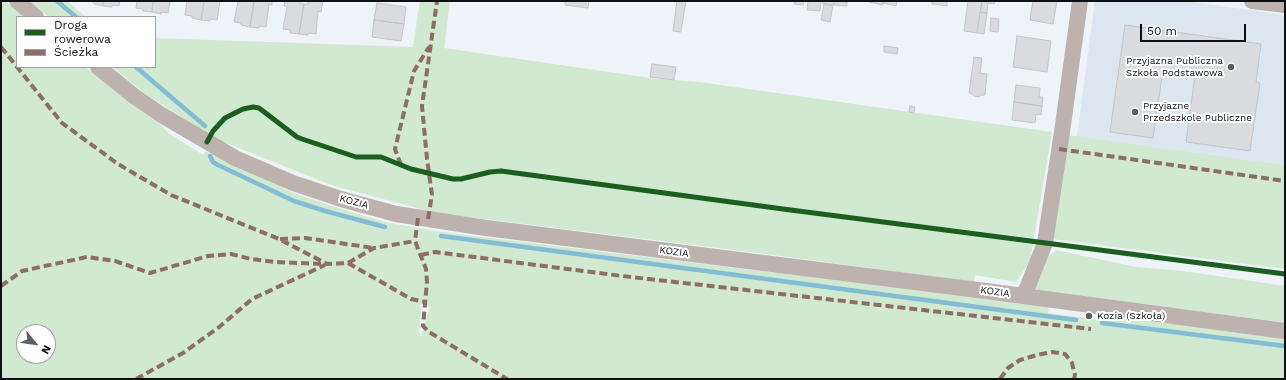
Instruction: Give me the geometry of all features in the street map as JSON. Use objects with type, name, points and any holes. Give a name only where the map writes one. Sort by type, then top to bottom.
[{"type":"street","points":[[17,1],[35,16]]},
{"type":"street","points":[[1024,296],[1045,243],[1080,1]]},
{"type":"street","points":[[1252,1],[1285,6]]},
{"type":"street","name":"KOZIA","points":[[99,68],[134,96],[160,114],[235,158],[307,188],[396,214],[486,228],[1024,296],[1285,331]]},
{"type":"shaded area","points":[[1095,1],[1186,1],[1285,15],[1285,165],[1077,136]]},
{"type":"green space","points":[[1,1],[5,1],[23,16],[16,16],[16,68],[86,68],[162,126],[167,132],[203,155],[206,151],[296,194],[389,223],[441,232],[1049,306],[1048,313],[1102,320],[1104,313],[1285,338],[1285,379],[1,379]],"holes":[[[421,304],[430,307],[421,337],[419,330]]]},
{"type":"green space","points":[[29,1],[67,1],[85,16],[48,16]]},
{"type":"green space","points":[[420,1],[450,1],[444,48],[650,78],[699,82],[1052,132],[1030,261],[1016,282],[975,275],[974,282],[758,253],[436,213],[334,186],[216,139],[147,95],[113,68],[156,68],[156,38],[413,47]]},
{"type":"green space","points":[[1067,136],[1077,136],[1285,165],[1285,269],[1052,239]]},
{"type":"green space","points":[[1056,250],[1136,267],[1184,271],[1285,286],[1285,323],[1035,290],[1048,257]]},
{"type":"building","points":[[87,1],[103,1],[103,6],[94,4],[94,2]]},
{"type":"building","points":[[103,1],[120,1],[119,6],[112,5],[112,7],[103,6]]},
{"type":"building","points":[[137,1],[153,1],[152,12],[143,11],[143,9],[136,8]]},
{"type":"building","points":[[153,1],[170,1],[168,13],[161,12],[161,14],[152,12]]},
{"type":"building","points":[[187,1],[204,1],[201,20],[185,15]]},
{"type":"building","points":[[204,1],[220,1],[217,20],[201,20]]},
{"type":"building","points":[[238,1],[254,1],[250,27],[234,22]]},
{"type":"building","points":[[254,1],[272,1],[272,5],[269,4],[266,27],[250,27]]},
{"type":"building","points":[[285,1],[300,1],[300,3],[304,4],[299,34],[290,33],[290,30],[283,29],[287,7],[284,6]]},
{"type":"building","points":[[308,1],[323,1],[321,12],[318,11],[316,34],[299,34],[304,4],[308,4]]},
{"type":"building","points":[[565,1],[589,1],[588,8],[565,5]]},
{"type":"building","points":[[677,1],[686,1],[681,32],[673,31]]},
{"type":"building","points":[[795,1],[804,1],[803,5],[794,4]]},
{"type":"building","points":[[808,1],[821,1],[820,11],[807,10]]},
{"type":"building","points":[[823,1],[834,1],[833,5],[823,4]]},
{"type":"building","points":[[834,1],[847,2],[847,6],[834,5]]},
{"type":"building","points":[[883,1],[883,5],[869,2]]},
{"type":"building","points":[[883,1],[897,1],[896,6],[883,3]]},
{"type":"building","points":[[932,1],[947,1],[947,6],[932,4]]},
{"type":"building","points":[[968,1],[982,1],[977,33],[964,31]]},
{"type":"building","points":[[982,1],[995,1],[994,4],[988,3],[987,13],[980,12]]},
{"type":"building","points":[[1033,1],[1057,1],[1053,24],[1030,20]]},
{"type":"building","points":[[377,3],[406,7],[404,24],[374,20]]},
{"type":"building","points":[[824,4],[833,5],[830,22],[821,20]]},
{"type":"building","points":[[980,12],[987,13],[984,34],[977,33]]},
{"type":"building","points":[[991,18],[999,19],[998,32],[990,31]]},
{"type":"building","points":[[374,20],[404,24],[401,41],[372,37]]},
{"type":"building","points":[[1125,25],[1261,44],[1256,82],[1260,83],[1250,151],[1186,142],[1195,75],[1163,70],[1153,138],[1110,132]]},
{"type":"building","points":[[1017,36],[1051,41],[1047,72],[1013,67]]},
{"type":"building","points":[[884,46],[898,48],[897,54],[884,52]]},
{"type":"building","points":[[974,57],[982,58],[980,73],[987,74],[985,95],[981,95],[979,97],[969,93]]},
{"type":"building","points":[[652,64],[676,67],[674,80],[650,77]]},
{"type":"building","points":[[1016,85],[1040,88],[1039,97],[1043,97],[1042,106],[1014,102]]},
{"type":"building","points":[[1014,102],[1042,106],[1041,115],[1036,114],[1035,123],[1012,120]]},
{"type":"building","points":[[910,106],[915,107],[914,113],[909,112]]},
{"type":"waterway","points":[[57,1],[75,16]]},
{"type":"waterway","points":[[137,68],[205,126]]},
{"type":"waterway","points":[[210,156],[213,162],[218,165],[294,201],[385,227]]},
{"type":"waterway","points":[[441,236],[1076,320]]},
{"type":"waterway","points":[[1102,323],[1285,346]]},
{"type":"marked path","points":[[428,219],[432,195],[422,106],[437,1]]},
{"type":"marked path","points":[[1,47],[16,66]]},
{"type":"marked path","points":[[401,165],[395,149],[414,71],[429,47]]},
{"type":"marked path","points":[[18,68],[62,123],[118,164],[171,195],[279,239],[327,264],[348,263],[374,248],[415,241]]},
{"type":"marked path","points":[[1059,149],[1285,181]]},
{"type":"marked path","points":[[418,218],[415,241],[426,269],[427,282],[423,326],[429,332],[507,379]]},
{"type":"marked path","points":[[280,239],[305,238],[374,248]]},
{"type":"marked path","points":[[421,255],[435,252],[622,276],[1091,329]]},
{"type":"marked path","points":[[1,286],[22,271],[87,257],[115,261],[150,273],[208,256],[231,254],[251,259],[276,262],[323,264]]},
{"type":"marked path","points":[[348,263],[411,299],[426,302]]},
{"type":"marked path","points":[[136,379],[183,353],[218,328],[252,299],[325,265]]},
{"type":"marked path","points":[[1000,379],[1008,368],[1020,360],[1052,352],[1065,354],[1072,363],[1075,375],[1074,379]]},
{"type":"cycle path","points":[[207,142],[213,131],[225,118],[243,109],[253,107],[259,108],[297,137],[302,139],[356,157],[381,157],[411,169],[453,179],[461,179],[501,171],[1285,274]]},
{"type":"place","name":"Przyjazna Publiczna Szkoła Podstawowa","points":[[1231,67]]},
{"type":"place","name":"Przyjazne Przedszkole Publiczne","points":[[1135,112]]},
{"type":"place","name":"Kozia (Szkoła)","points":[[1089,316]]}]
